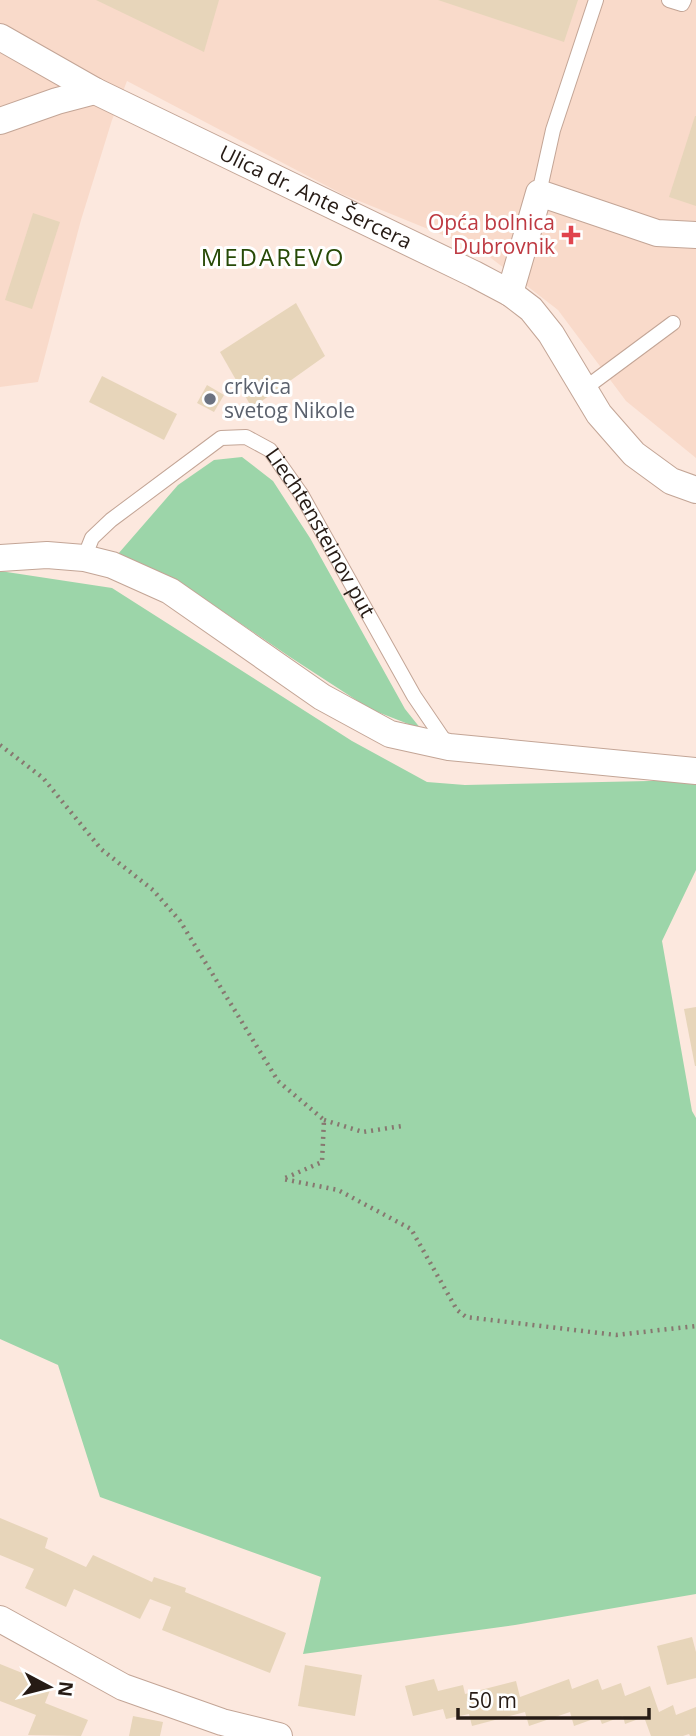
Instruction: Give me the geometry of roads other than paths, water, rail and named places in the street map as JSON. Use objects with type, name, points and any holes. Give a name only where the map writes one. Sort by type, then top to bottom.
[{"type":"street","name":"Ulica dr. Ante Šercera","points":[[0,37],[95,91],[510,293],[531,309],[551,334],[600,414],[634,454],[671,481],[696,490]]},
{"type":"street","points":[[0,121],[95,91]]},
{"type":"street","points":[[510,293],[540,193],[657,233],[696,234]]},
{"type":"street","points":[[0,558],[47,555],[84,558],[112,565],[170,591],[322,697],[390,734],[449,747],[696,771]]},
{"type":"street","points":[[0,1619],[123,1687],[222,1722],[279,1736]]},
{"type":"lane","points":[[540,193],[553,130],[596,0]]},
{"type":"lane","points":[[669,0],[682,4],[684,0]]},
{"type":"lane","points":[[584,389],[673,323]]},
{"type":"lane","name":"Liechtensteinov put","points":[[84,558],[92,538],[111,520],[221,438],[246,437],[270,450],[301,494],[414,696],[449,747]]},
{"type":"place","name":"Opća bolnica Dubrovnik","points":[[571,235]]},
{"type":"place","name":"crkvica svetog Nikole","points":[[210,399]]},
{"type":"district","name":"MEDAREVO","points":[[273,258]]}]
